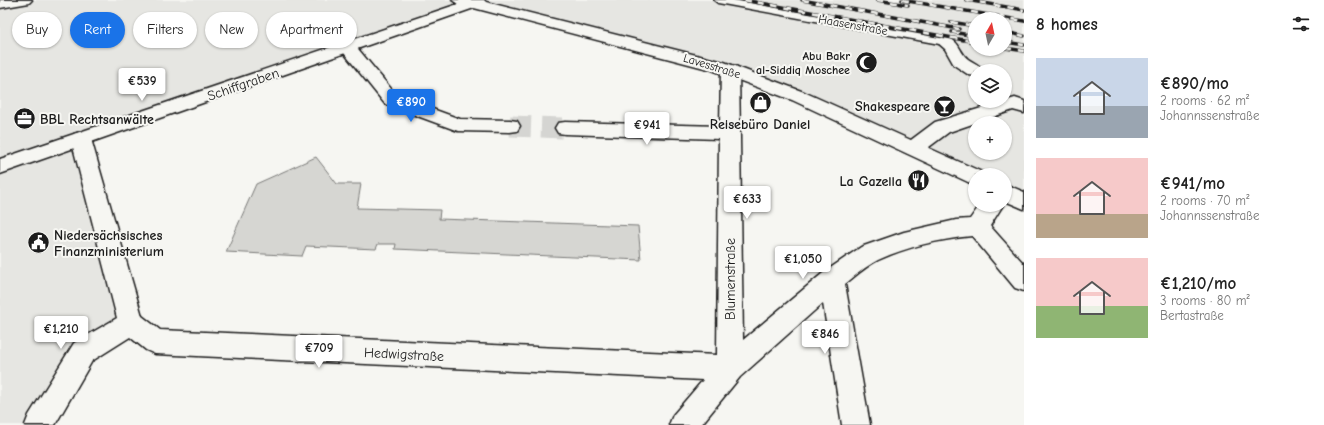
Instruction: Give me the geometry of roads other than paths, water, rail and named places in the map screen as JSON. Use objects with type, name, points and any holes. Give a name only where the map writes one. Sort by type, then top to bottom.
[{"type":"street","points":[[0,4],[24,0]]},
{"type":"street","name":"Schiffgraben","points":[[357,45],[472,1]]},
{"type":"street","name":"Lavesstraße","points":[[472,1],[730,70],[798,96],[968,174]]},
{"type":"street","name":"Haasenstraße","points":[[945,42],[951,46],[960,61],[968,66]]},
{"type":"street","points":[[348,48],[391,100],[458,126],[510,126]]},
{"type":"street","name":"Schiffgraben","points":[[0,167],[348,48]]},
{"type":"street","name":"Blumenstraße","points":[[730,70],[730,368]]},
{"type":"street","points":[[914,148],[942,127],[1010,105],[1015,101]]},
{"type":"street","points":[[565,128],[729,133]]},
{"type":"street","points":[[39,425],[83,352],[131,323],[81,139]]},
{"type":"street","points":[[1012,195],[1024,201]]},
{"type":"street","points":[[977,227],[987,212]]},
{"type":"street","points":[[683,425],[730,368],[832,280],[869,254],[904,242],[956,229],[977,227]]},
{"type":"street","points":[[977,227],[1024,281]]},
{"type":"street","points":[[832,280],[856,425]]},
{"type":"street","name":"Hedwigstraße","points":[[131,323],[155,342],[730,368]]},
{"type":"lane","name":"Haasenstraße","points":[[718,0],[945,42]]},
{"type":"tunnel","points":[[510,126],[565,128]]},
{"type":"railway","points":[[744,0],[968,41]]},
{"type":"railway","points":[[802,0],[959,29]]},
{"type":"railway","points":[[877,0],[908,5]]},
{"type":"railway","points":[[902,0],[1024,21]]},
{"type":"railway","points":[[966,0],[1024,10]]},
{"type":"railway","points":[[951,22],[968,25]]},
{"type":"railway","points":[[952,32],[968,35]]},
{"type":"railway","points":[[1012,33],[1024,36]]},
{"type":"railway","points":[[1012,43],[1024,45]]},
{"type":"railway","points":[[1012,49],[1024,51]]},
{"type":"place","name":"Abu Bakr al-Siddiq Moschee","points":[[866,63]]},
{"type":"place","name":"Reisebüro Daniel","points":[[760,102]]},
{"type":"place","name":"Shakespeare","points":[[945,106]]},
{"type":"place","name":"BBL Rechtsanwälte","points":[[24,119]]},
{"type":"place","name":"La Gazella","points":[[918,181]]},
{"type":"place","name":"Niedersächsisches Finanzministerium","points":[[38,243]]}]
